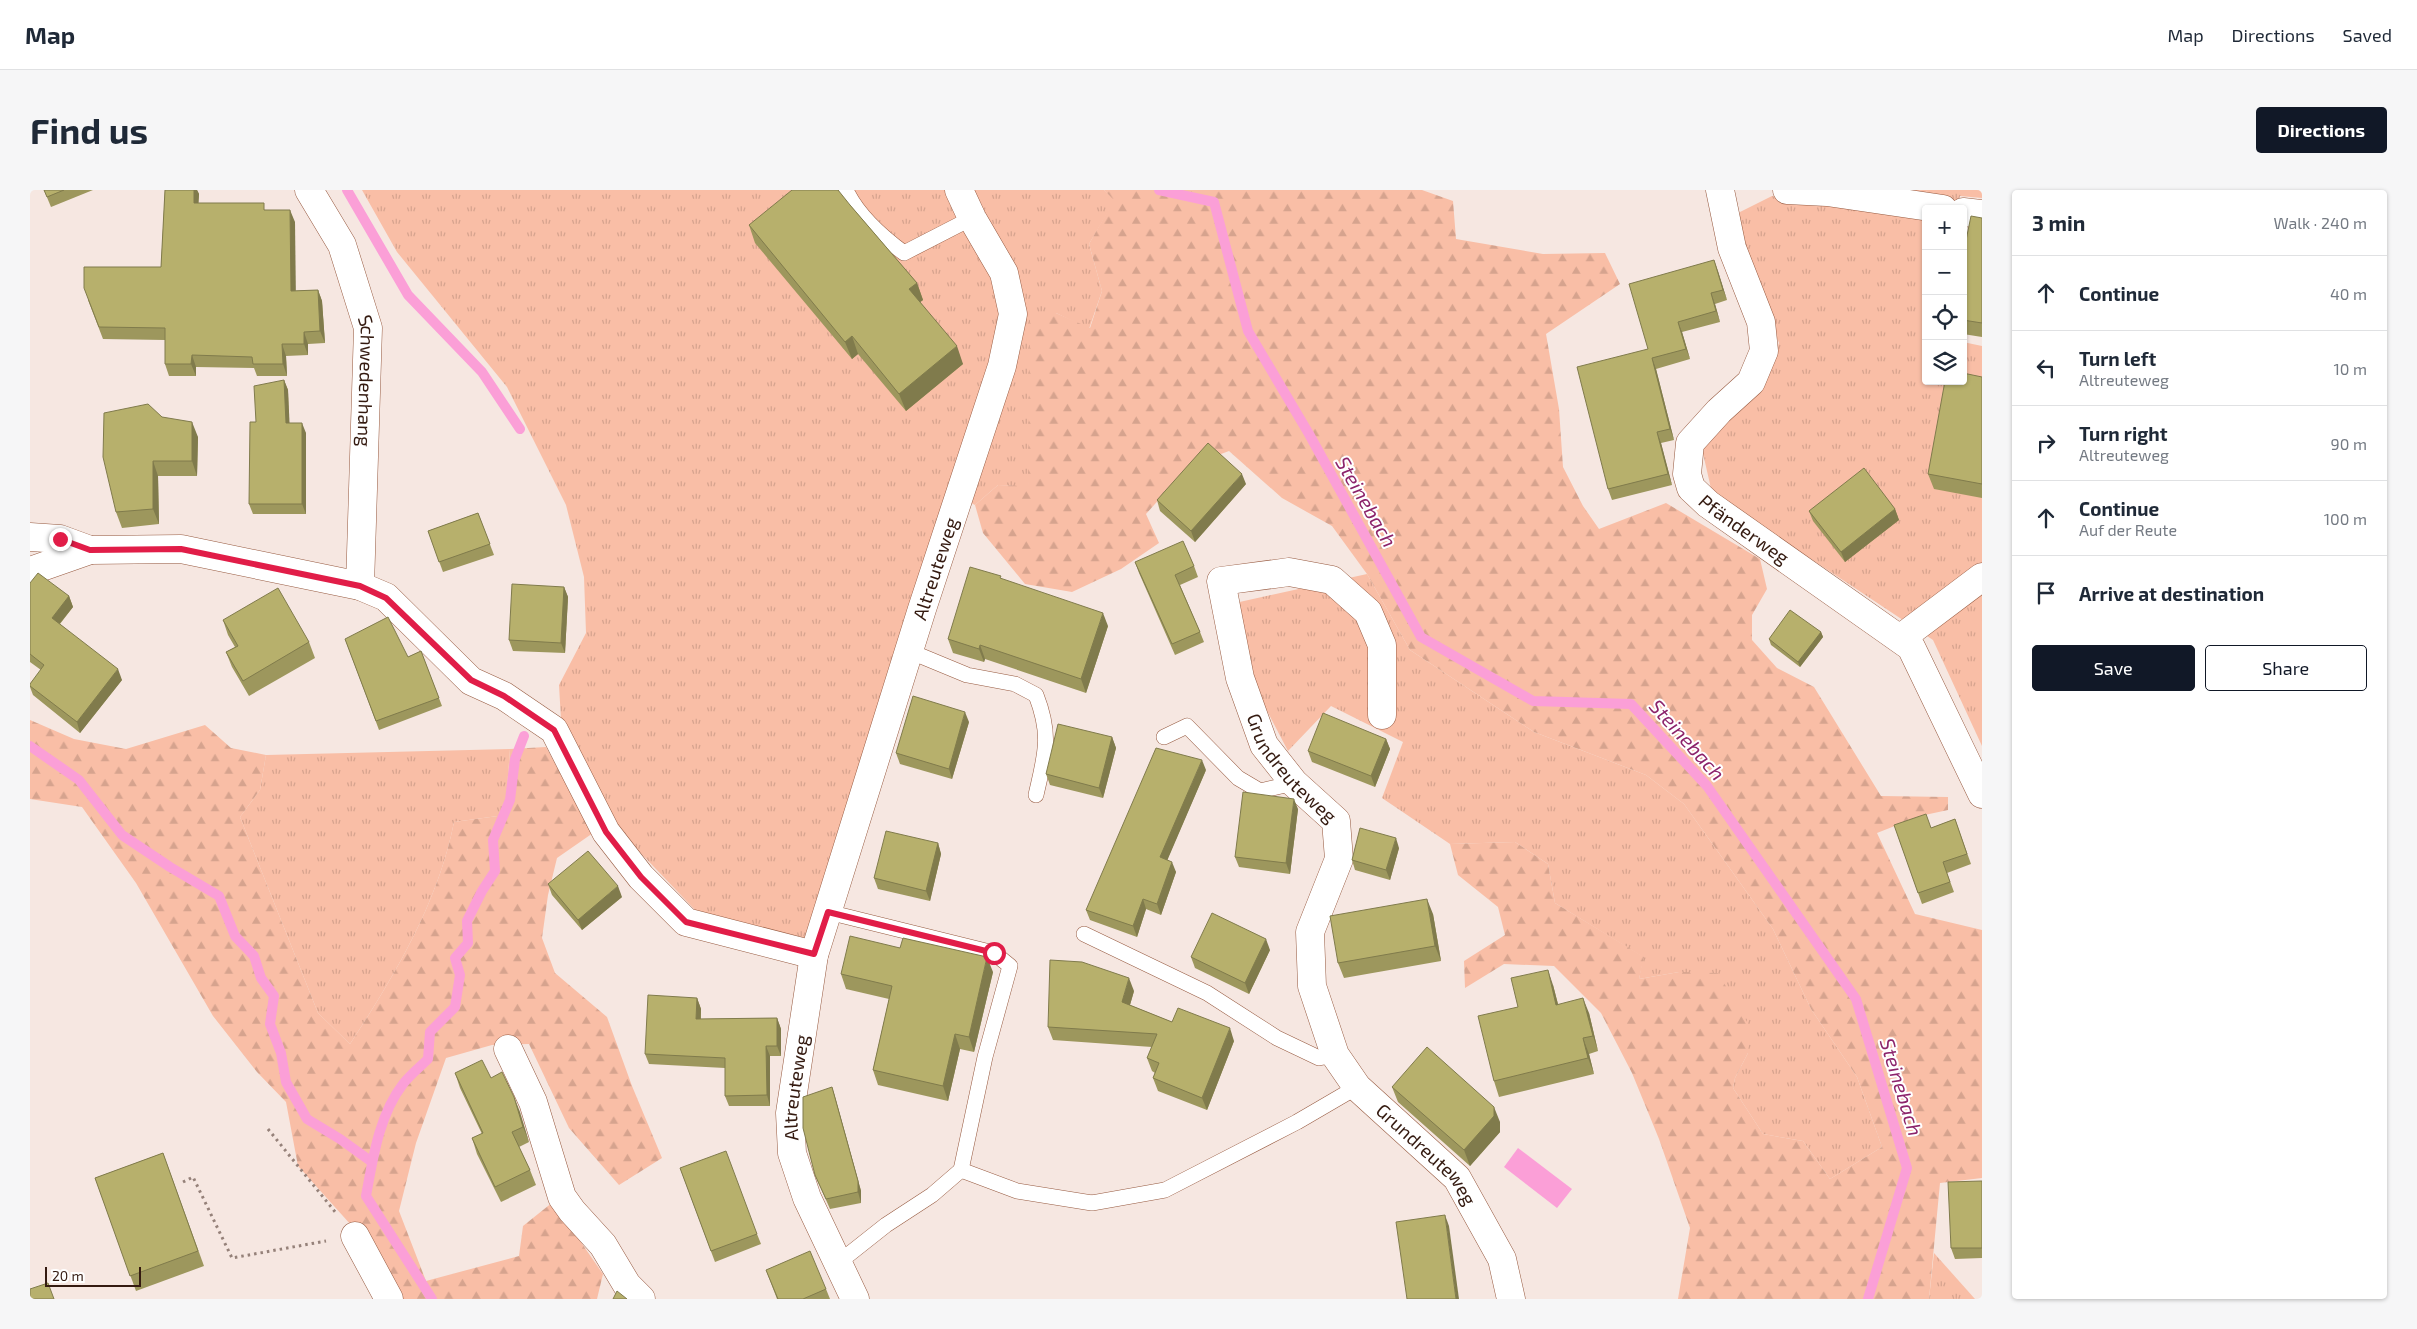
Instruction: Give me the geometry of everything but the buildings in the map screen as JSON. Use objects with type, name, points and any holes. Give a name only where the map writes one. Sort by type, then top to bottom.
[{"type":"street","name":"Schwedenhang","points":[[309,190],[342,245],[368,328],[360,586]]},
{"type":"street","name":"Altreuteweg","points":[[855,1299],[807,1198],[792,1153],[790,1114],[814,954],[1002,366],[1013,314],[1004,273],[972,218],[959,190]]},
{"type":"street","name":"Pfänderweg","points":[[1720,190],[1732,248],[1761,322],[1764,351],[1751,382],[1690,443],[1688,474],[1691,488],[1708,504],[1901,638],[1911,647],[1982,794]]},
{"type":"street","points":[[1786,190],[1827,192],[1922,206]]},
{"type":"street","points":[[1967,212],[1982,214]]},
{"type":"street","points":[[30,537],[60,539],[90,550]]},
{"type":"street","points":[[30,571],[90,550],[181,549],[360,586],[386,598],[471,680],[504,696],[554,730],[606,832],[641,877],[686,922],[814,954]]},
{"type":"street","name":"Grundreuteweg","points":[[1382,715],[1382,645],[1368,612],[1332,580],[1290,572],[1221,581],[1240,678],[1264,745],[1294,783],[1336,821],[1339,859],[1310,932],[1312,986],[1335,1055],[1357,1086],[1457,1178],[1502,1259],[1511,1299]]},
{"type":"street","points":[[1901,638],[1982,578]]},
{"type":"street","points":[[508,1049],[534,1102],[562,1196],[572,1211],[603,1245],[627,1285],[641,1299]]},
{"type":"street","points":[[355,1236],[389,1299]]},
{"type":"lane","points":[[846,190],[850,198],[877,232],[904,252],[972,218]]},
{"type":"lane","points":[[910,652],[967,676],[1015,684],[1036,696],[1046,719],[1046,750],[1036,795]]},
{"type":"lane","points":[[1164,736],[1187,726],[1238,778],[1260,791],[1294,783]]},
{"type":"lane","points":[[828,912],[994,953],[1010,966],[986,1057],[961,1170],[932,1195],[886,1225],[838,1263]]},
{"type":"lane","points":[[1084,934],[1207,993],[1277,1038],[1318,1058],[1335,1055]]},
{"type":"lane","points":[[961,1170],[1017,1191],[1092,1204],[1165,1190],[1288,1126],[1357,1086]]},
{"type":"path","points":[[182,1182],[193,1177],[232,1258],[355,1236],[268,1130]]},
{"type":"green space","points":[[362,190],[1104,190],[1115,200],[1089,244],[1102,291],[1089,329],[1056,313],[1028,487],[998,485],[975,505],[965,500],[806,938],[698,913],[610,821],[561,720],[559,685],[586,633],[584,577],[566,505],[507,387],[397,252]]},
{"type":"green space","points":[[1104,190],[1422,190],[1453,201],[1456,239],[1543,254],[1605,253],[1620,284],[1546,334],[1559,409],[1563,467],[1583,506],[1599,529],[1666,503],[1760,559],[1767,589],[1752,615],[1752,640],[1777,668],[1814,687],[1881,796],[1948,797],[1948,810],[1920,816],[1877,833],[1915,914],[1982,930],[1982,1178],[1940,1183],[1929,1299],[1678,1299],[1690,1228],[1659,1139],[1632,1073],[1601,1013],[1554,966],[1504,964],[1465,988],[1464,961],[1505,935],[1498,907],[1458,875],[1450,844],[1515,842],[1548,864],[1555,903],[1644,957],[1639,979],[1679,972],[1718,973],[1750,1027],[1748,1053],[1735,1078],[1733,1088],[1763,1134],[1803,1141],[1830,1179],[1882,1147],[1857,1077],[1811,1009],[1773,929],[1684,804],[1646,775],[1534,732],[1410,650],[1367,574],[1332,526],[1282,498],[1229,451],[1189,466],[1146,514],[1159,543],[1121,569],[1072,592],[1025,584],[983,533],[975,505],[998,485],[1028,486],[1030,320],[1056,313],[1090,328],[1102,291],[1089,244],[1114,200]]},
{"type":"green space","points":[[1871,190],[1982,190],[1982,198],[1960,196],[1959,205],[1922,205],[1922,385],[1967,385],[1967,343],[1982,346],[1982,746],[1933,640],[1712,493],[1702,449],[1760,386],[1779,343],[1736,235],[1740,212],[1772,196],[1867,209]]},
{"type":"green space","points":[[1367,574],[1410,650],[1534,732],[1646,775],[1684,804],[1773,929],[1811,1009],[1857,1077],[1882,1147],[1830,1179],[1803,1141],[1763,1134],[1733,1088],[1735,1078],[1748,1053],[1679,972],[1639,979],[1643,957],[1555,903],[1548,864],[1515,842],[1450,844],[1382,798],[1403,742],[1331,706],[1288,751],[1251,680],[1235,603]]},
{"type":"green space","points":[[30,720],[74,739],[126,749],[205,725],[231,748],[266,755],[260,790],[240,817],[318,1013],[350,1044],[383,992],[413,938],[437,881],[447,852],[454,822],[505,815],[510,749],[546,747],[593,833],[557,858],[548,895],[542,938],[555,973],[607,1017],[632,1086],[662,1158],[619,1185],[569,1128],[529,1044],[492,1045],[446,1058],[416,1143],[399,1211],[426,1281],[519,1256],[523,1226],[553,1202],[603,1274],[597,1299],[392,1299],[369,1245],[298,1166],[286,1102],[257,1072],[213,1016],[136,883],[82,807],[30,799]]},
{"type":"green space","points":[[510,749],[505,815],[454,822],[447,852],[426,910],[383,992],[350,1044],[318,1013],[240,817],[260,790],[266,755]]},
{"type":"green space","points":[[1934,1253],[1975,1299],[1929,1299]]},
{"type":"shaded area","points":[[1518,1148],[1572,1189],[1557,1208],[1504,1167]]},
{"type":"waterway","points":[[347,190],[408,295],[482,372],[520,429]]},
{"type":"waterway","name":"Steinebach","points":[[1159,190],[1214,202],[1248,331],[1309,434],[1421,637],[1533,701],[1631,704],[1707,786],[1856,999],[1907,1168],[1868,1299]]},
{"type":"waterway","points":[[432,1299],[366,1196],[378,1137],[388,1109],[403,1084],[428,1059],[430,1032],[455,1007],[460,975],[455,958],[468,943],[467,921],[482,891],[495,871],[493,840],[510,800],[515,759],[524,736]]},
{"type":"waterway","points":[[30,746],[79,780],[122,835],[170,867],[219,896],[235,936],[254,956],[261,978],[274,996],[270,1024],[281,1053],[286,1082],[307,1119],[340,1139],[372,1162]]},
{"type":"route","points":[[60,539],[90,550],[181,549],[360,586],[386,598],[471,680],[504,696],[554,730],[606,832],[641,877],[686,922],[814,954],[828,912],[994,953]]}]
